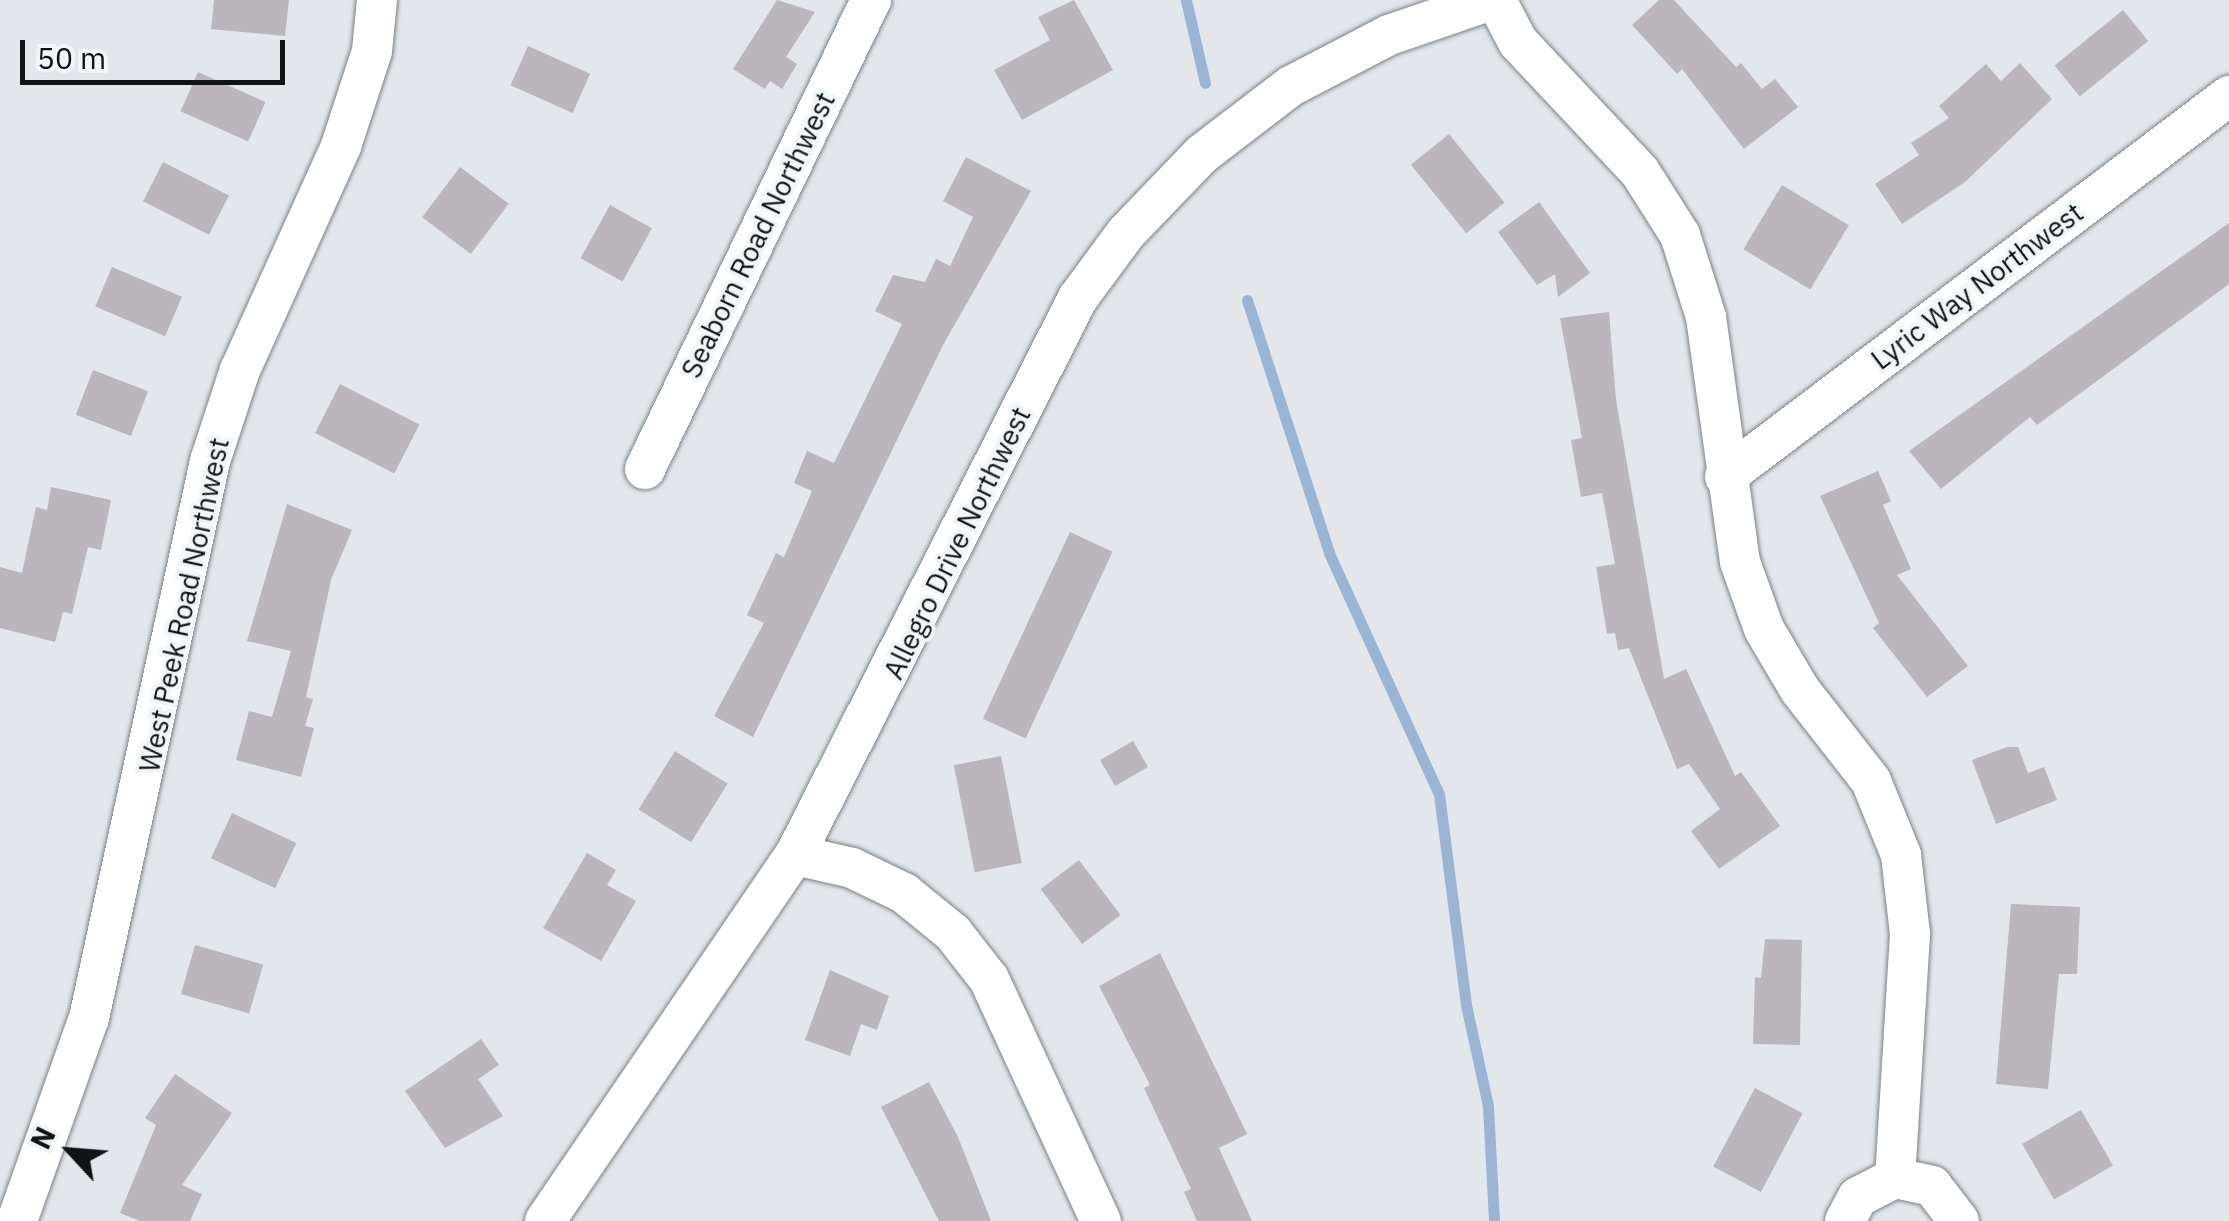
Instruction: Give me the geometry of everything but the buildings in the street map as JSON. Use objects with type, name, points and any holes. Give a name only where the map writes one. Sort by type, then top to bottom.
[{"type":"street","name":"West Peek Road Northwest","points":[[18,1221],[89,1018],[210,462],[240,370],[341,146],[372,51],[376,0]]},
{"type":"street","name":"Seaborn Road Northwest","points":[[645,469],[872,0]]},
{"type":"street","points":[[1494,0],[1518,42],[1640,172],[1680,236],[1706,317],[1725,477],[1740,562],[1764,628],[1871,782],[1901,855],[1910,934],[1895,1178]]},
{"type":"street","name":"Allegro Drive Northwest","points":[[545,1221],[795,855],[1078,298],[1126,233],[1202,154],[1291,86],[1388,35],[1494,0]]},
{"type":"street","name":"Lyric Way Northwest","points":[[1725,477],[2229,96]]},
{"type":"street","points":[[795,855],[852,868],[904,893],[952,932],[988,979],[1101,1221]]},
{"type":"street","points":[[1845,1221],[1858,1197],[1895,1178],[1932,1186],[1959,1221]]},
{"type":"waterway","points":[[1186,0],[1205,83]]},
{"type":"waterway","points":[[1247,300],[1329,553],[1439,794],[1466,1005],[1488,1106],[1494,1221]]}]
